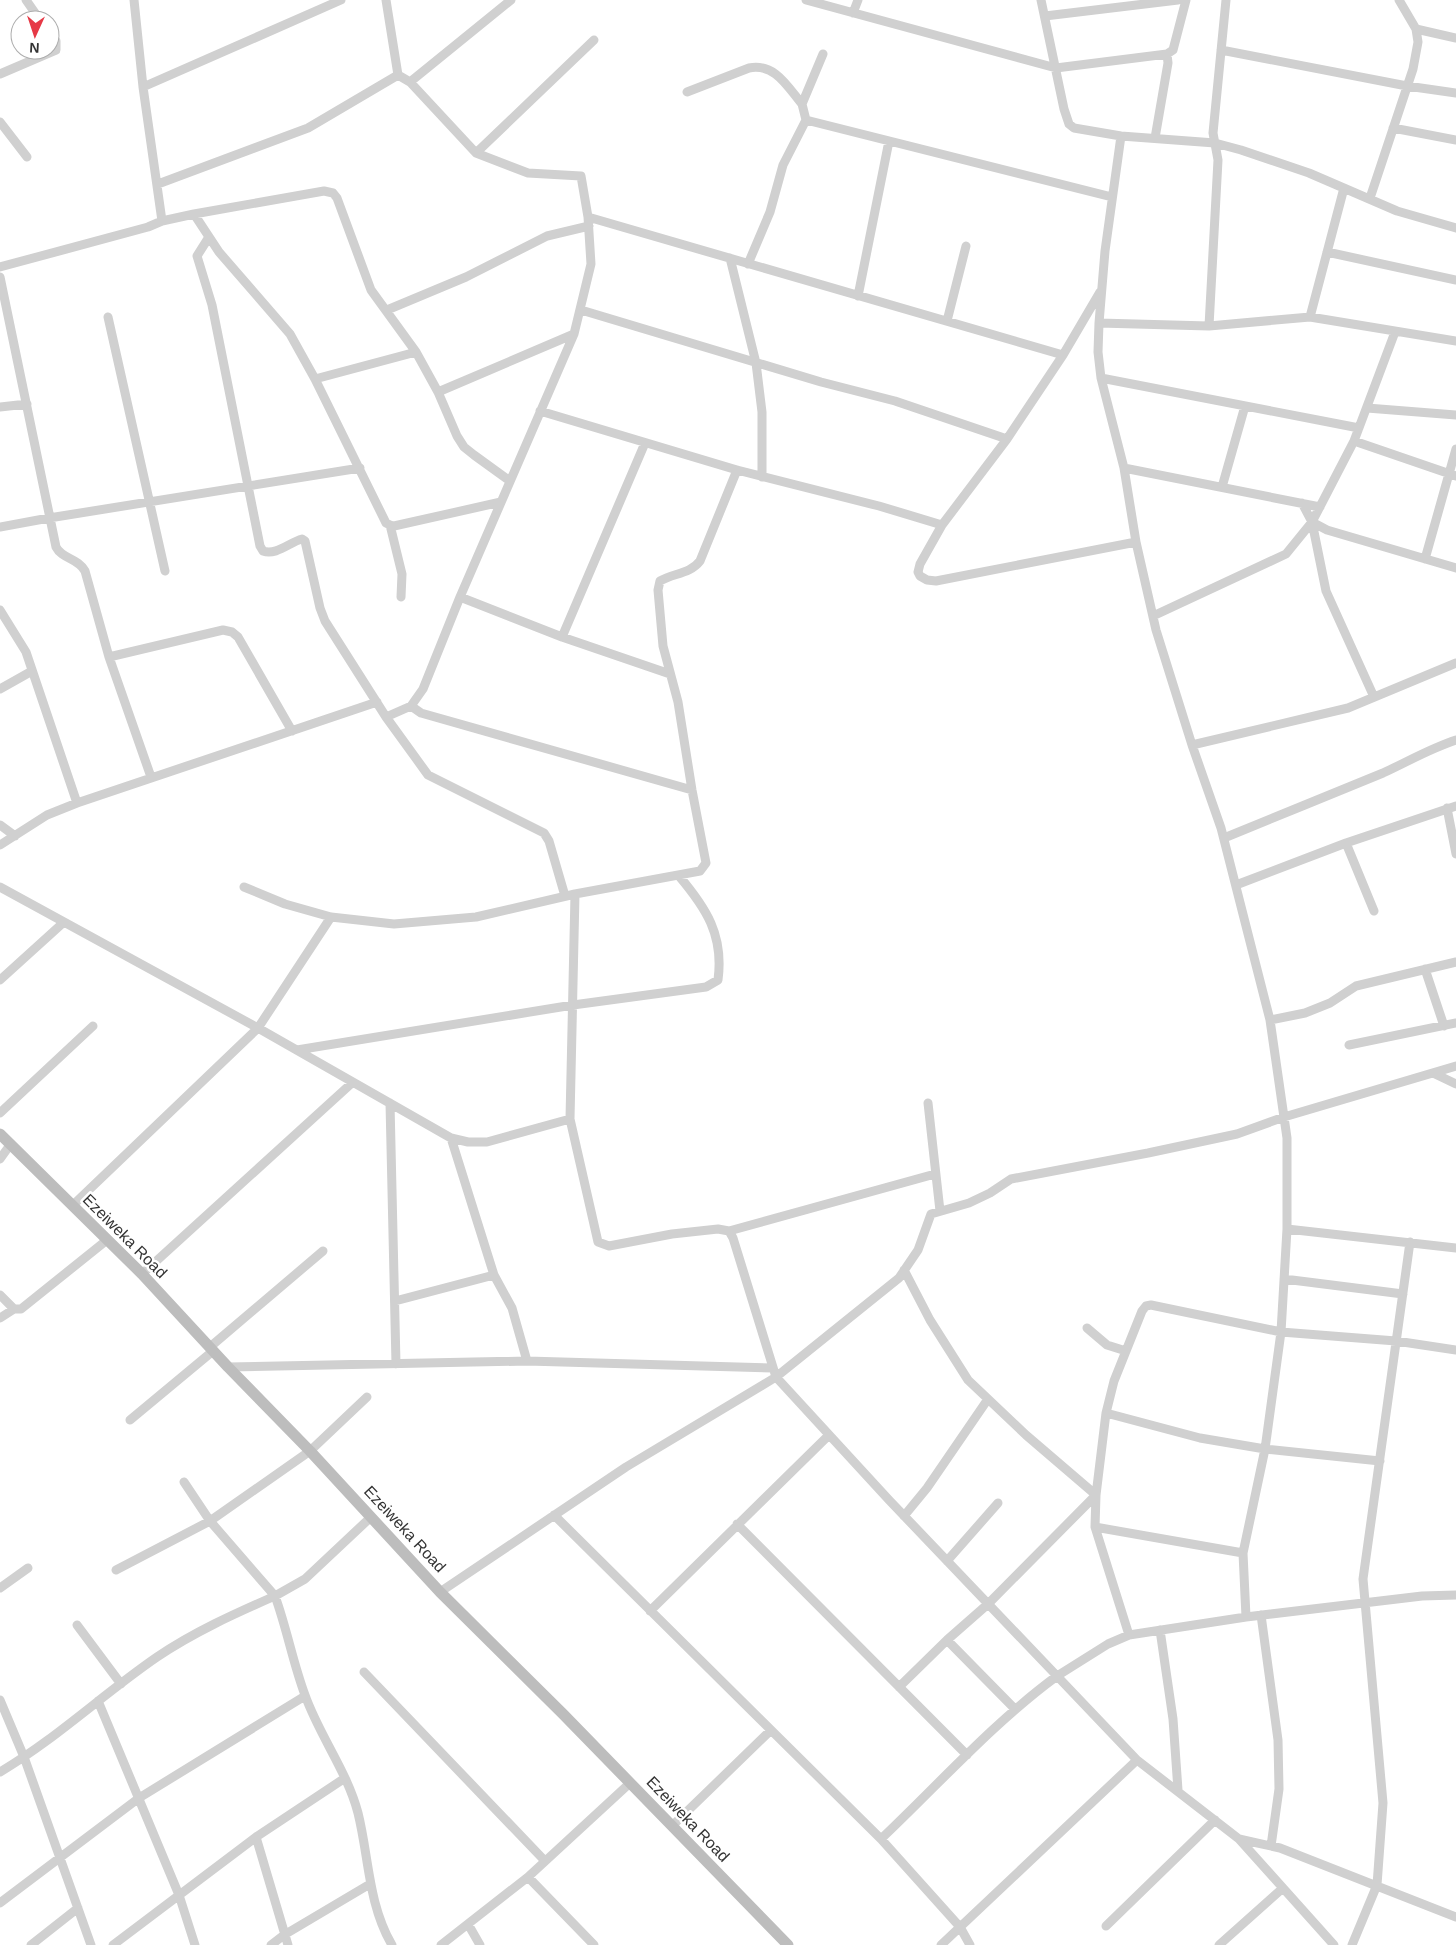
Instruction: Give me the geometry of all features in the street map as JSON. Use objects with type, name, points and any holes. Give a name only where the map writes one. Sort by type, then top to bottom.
[{"type":"main road","name":"Ezeiweka Road","points":[[0,1134],[142,1274],[228,1367],[310,1450],[440,1592],[788,1945]]},
{"type":"street","points":[[134,0],[143,87],[162,222]]},
{"type":"street","points":[[143,87],[341,0]]},
{"type":"street","points":[[386,0],[398,75]]},
{"type":"street","points":[[410,82],[511,0]]},
{"type":"street","points":[[806,0],[1056,68],[1167,54],[1173,50],[1186,0]]},
{"type":"street","points":[[853,13],[858,0]]},
{"type":"street","points":[[1041,0],[1064,109],[1069,124],[1074,128],[1121,136],[1215,143],[1275,161],[1370,198],[1397,211],[1456,228]]},
{"type":"street","points":[[1045,16],[1178,0]]},
{"type":"street","points":[[1209,326],[1218,160],[1213,133],[1226,0]]},
{"type":"street","points":[[1370,198],[1413,69],[1418,42],[1416,29],[1399,0]]},
{"type":"street","points":[[1416,29],[1456,38]]},
{"type":"street","points":[[476,153],[594,40]]},
{"type":"street","points":[[1221,50],[1406,86],[1456,93]]},
{"type":"street","points":[[802,104],[823,54]]},
{"type":"street","points":[[1155,138],[1168,63],[1167,54]]},
{"type":"street","points":[[0,74],[33,60]]},
{"type":"street","points":[[688,92],[749,68],[759,66],[776,73],[802,104],[806,120],[783,165],[770,212],[748,264]]},
{"type":"street","points":[[158,184],[308,128],[398,75]]},
{"type":"street","points":[[386,717],[411,706],[423,689],[460,597],[574,334],[591,264],[589,222],[581,176],[537,175],[476,153],[410,82],[398,75]]},
{"type":"street","points":[[806,120],[1112,197]]},
{"type":"street","points":[[0,122],[27,157]]},
{"type":"street","points":[[1393,128],[1456,140]]},
{"type":"street","points":[[1121,136],[1112,197],[1099,323],[1098,352],[1101,378],[1124,468],[1136,542],[1153,616],[1192,745],[1224,838],[1270,1020],[1287,1138],[1287,1229],[1281,1332],[1265,1449],[1243,1553],[1246,1617]]},
{"type":"street","points":[[858,296],[890,142]]},
{"type":"street","points":[[1310,317],[1344,188]]},
{"type":"street","points":[[0,267],[194,214],[324,191],[333,193],[337,198],[372,290],[416,352],[438,392],[457,436],[464,447],[510,481]]},
{"type":"street","points":[[194,214],[224,258],[290,334],[315,379],[386,523],[394,526],[501,502]]},
{"type":"street","points":[[386,310],[466,276],[548,236],[589,222],[730,258],[1063,355]]},
{"type":"street","points":[[209,237],[197,256],[212,305],[260,546],[263,551],[273,552],[296,540],[302,539],[305,541],[322,615],[386,717],[428,775],[544,833],[549,841],[565,896]]},
{"type":"street","points":[[947,321],[966,246]]},
{"type":"street","points":[[1327,252],[1456,280]]},
{"type":"street","points":[[730,258],[756,363],[762,412],[762,477]]},
{"type":"street","points":[[0,277],[49,518],[59,552],[81,564],[85,570],[109,657],[151,777]]},
{"type":"street","points":[[1102,288],[1063,355],[1007,439],[942,525],[920,564],[918,572],[920,576],[927,580],[936,581],[1136,542]]},
{"type":"street","points":[[581,310],[756,363],[895,401],[1007,439]]},
{"type":"street","points":[[1099,323],[1209,326],[1310,317],[1456,341]]},
{"type":"street","points":[[108,318],[165,571]]},
{"type":"street","points":[[1153,616],[1286,554],[1312,522],[1354,441],[1395,332]]},
{"type":"street","points":[[438,392],[574,334]]},
{"type":"street","points":[[315,379],[416,352]]},
{"type":"street","points":[[1101,378],[1359,428]]},
{"type":"street","points":[[0,407],[27,404]]},
{"type":"street","points":[[1222,487],[1244,406]]},
{"type":"street","points":[[1367,408],[1456,415]]},
{"type":"street","points":[[540,411],[737,470],[879,506],[942,525]]},
{"type":"street","points":[[1354,441],[1452,475]]},
{"type":"street","points":[[562,637],[645,443]]},
{"type":"street","points":[[1426,559],[1452,475],[1456,448]]},
{"type":"street","points":[[0,527],[360,468]]},
{"type":"street","points":[[1124,468],[1320,507]]},
{"type":"street","points":[[244,887],[286,904],[331,917],[394,924],[467,918],[574,894],[700,871],[706,863],[678,702],[662,646],[658,590],[660,581],[668,576],[695,568],[700,561],[737,470]]},
{"type":"street","points":[[1302,503],[1312,522],[1326,591],[1374,697]]},
{"type":"street","points":[[1312,522],[1327,530],[1456,568]]},
{"type":"street","points":[[390,525],[402,574],[401,597]]},
{"type":"street","points":[[460,597],[562,637],[670,674]]},
{"type":"street","points":[[0,610],[26,652],[77,803]]},
{"type":"street","points":[[109,657],[223,630],[232,632],[238,637],[292,731]]},
{"type":"street","points":[[1192,745],[1348,708],[1456,663]]},
{"type":"street","points":[[0,689],[32,671]]},
{"type":"street","points":[[0,845],[47,815],[77,803],[377,702]]},
{"type":"street","points":[[411,706],[421,713],[692,790]]},
{"type":"street","points":[[1224,838],[1345,789],[1408,762],[1440,745],[1456,740]]},
{"type":"street","points":[[1236,885],[1346,843],[1451,807],[1456,854]]},
{"type":"street","points":[[0,825],[14,836]]},
{"type":"street","points":[[1346,843],[1374,911]]},
{"type":"street","points":[[297,1050],[572,1005],[706,987],[718,980],[720,962],[713,926],[698,899],[679,876]]},
{"type":"street","points":[[0,887],[258,1028],[451,1138],[468,1142],[487,1142],[570,1119]]},
{"type":"street","points":[[574,894],[570,1119],[598,1242],[609,1246],[672,1234],[718,1229],[729,1231],[935,1174]]},
{"type":"street","points":[[72,1206],[258,1028],[331,917]]},
{"type":"street","points":[[0,980],[64,922]]},
{"type":"street","points":[[1270,1020],[1305,1013],[1330,1003],[1356,986],[1456,962]]},
{"type":"street","points":[[1426,968],[1444,1026]]},
{"type":"street","points":[[1348,1045],[1456,1023]]},
{"type":"street","points":[[0,1112],[94,1026]]},
{"type":"street","points":[[440,1592],[626,1467],[775,1372],[899,1278],[918,1250],[931,1214],[969,1203],[990,1193],[1012,1178],[1148,1154],[1228,1136],[1284,1117],[1456,1066]]},
{"type":"street","points":[[1433,1074],[1456,1084]]},
{"type":"street","points":[[142,1274],[354,1082]]},
{"type":"street","points":[[390,1103],[396,1364]]},
{"type":"street","points":[[928,1103],[940,1211]]},
{"type":"street","points":[[451,1138],[494,1275],[512,1308],[527,1361]]},
{"type":"street","points":[[0,1159],[10,1145]]},
{"type":"street","points":[[1287,1229],[1456,1248]]},
{"type":"street","points":[[729,1231],[733,1238],[775,1372],[829,1435],[904,1516],[1137,1760],[1239,1839],[1334,1945]]},
{"type":"street","points":[[0,1318],[14,1309],[21,1309],[106,1240]]},
{"type":"street","points":[[1352,1945],[1377,1885],[1383,1803],[1364,1579],[1410,1242]]},
{"type":"street","points":[[130,1420],[323,1251]]},
{"type":"street","points":[[904,1270],[930,1320],[968,1380],[1026,1435],[1096,1495]]},
{"type":"street","points":[[395,1301],[494,1275]]},
{"type":"street","points":[[1284,1279],[1403,1294]]},
{"type":"street","points":[[0,1295],[14,1309]]},
{"type":"street","points":[[1129,1635],[1096,1527],[1096,1495],[1106,1413],[1114,1381],[1142,1311],[1146,1306],[1151,1305],[1281,1332],[1396,1341],[1456,1350]]},
{"type":"street","points":[[1087,1328],[1107,1345],[1126,1351]]},
{"type":"street","points":[[228,1367],[527,1361],[775,1372]]},
{"type":"street","points":[[116,1570],[210,1521],[310,1450],[368,1397]]},
{"type":"street","points":[[904,1516],[927,1488],[988,1399]]},
{"type":"street","points":[[1106,1413],[1200,1438],[1265,1449],[1380,1461]]},
{"type":"street","points":[[650,1611],[829,1435]]},
{"type":"street","points":[[184,1482],[210,1521],[275,1596],[305,1696],[345,1778],[358,1812],[374,1903],[392,1945]]},
{"type":"street","points":[[899,1687],[947,1640],[988,1604],[1096,1495]]},
{"type":"street","points":[[947,1561],[998,1503]]},
{"type":"street","points":[[554,1515],[881,1839],[960,1927],[970,1945]]},
{"type":"street","points":[[0,1772],[24,1757],[157,1657],[216,1622],[275,1596],[305,1579],[371,1517]]},
{"type":"street","points":[[737,1524],[967,1756]]},
{"type":"street","points":[[1096,1527],[1243,1553]]},
{"type":"street","points":[[0,1588],[28,1568]]},
{"type":"street","points":[[881,1839],[1015,1709],[1057,1676],[1108,1644],[1129,1635],[1246,1617],[1366,1602],[1422,1596],[1456,1595]]},
{"type":"street","points":[[1261,1615],[1278,1740],[1279,1789],[1271,1846]]},
{"type":"street","points":[[77,1625],[121,1684]]},
{"type":"street","points":[[1160,1630],[1173,1719],[1178,1790]]},
{"type":"street","points":[[947,1640],[1015,1709]]},
{"type":"street","points":[[364,1672],[545,1861]]},
{"type":"street","points":[[0,1903],[139,1798],[305,1696]]},
{"type":"street","points":[[0,1700],[24,1757],[91,1945]]},
{"type":"street","points":[[98,1701],[179,1895],[195,1945]]},
{"type":"street","points":[[672,1826],[770,1731]]},
{"type":"street","points":[[941,1945],[1137,1760]]},
{"type":"street","points":[[113,1945],[256,1837],[345,1778]]},
{"type":"street","points":[[441,1945],[528,1877],[630,1783]]},
{"type":"street","points":[[1106,1926],[1215,1820]]},
{"type":"street","points":[[256,1837],[288,1945]]},
{"type":"street","points":[[1239,1839],[1271,1846],[1377,1885],[1456,1917]]},
{"type":"street","points":[[528,1877],[594,1945]]},
{"type":"street","points":[[271,1945],[284,1935],[370,1884]]},
{"type":"street","points":[[1219,1945],[1284,1888]]},
{"type":"street","points":[[31,1945],[78,1908]]},
{"type":"street","points":[[468,1924],[480,1945]]}]
